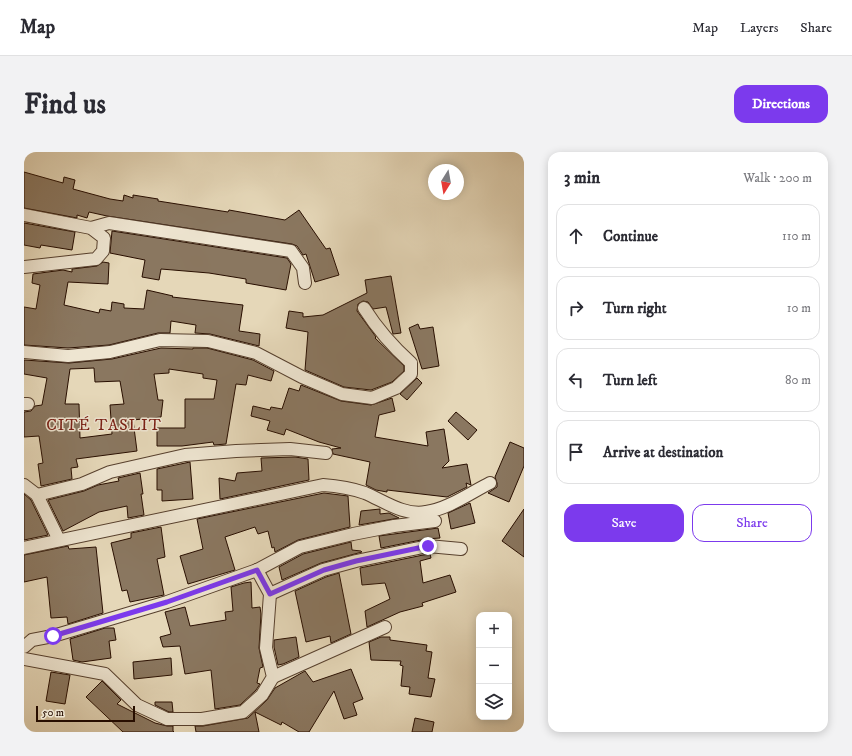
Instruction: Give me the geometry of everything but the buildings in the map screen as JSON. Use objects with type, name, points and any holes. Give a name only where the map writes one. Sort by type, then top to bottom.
[{"type":"street","points":[[24,215],[91,228],[109,223],[291,251],[303,268],[305,284]]},
{"type":"street","points":[[24,267],[96,259],[102,251],[104,238],[91,228]]},
{"type":"street","points":[[24,352],[68,356],[110,352],[160,340],[208,341],[256,353],[302,377],[342,394],[372,398],[396,388],[411,374],[411,363],[397,351],[376,328],[364,308]]},
{"type":"street","points":[[37,495],[82,484],[110,472],[185,455],[290,449],[326,453]]},
{"type":"street","points":[[24,548],[323,485],[345,486],[366,494],[394,508],[425,513],[449,505],[490,483]]},
{"type":"street","points":[[24,485],[37,495],[59,540]]},
{"type":"street","points":[[24,647],[32,640],[53,636],[167,602],[257,570],[300,547],[394,526],[435,521]]},
{"type":"street","points":[[270,594],[324,570],[356,561],[428,546],[461,549]]},
{"type":"street","points":[[257,570],[270,594],[266,648],[273,677]]},
{"type":"street","points":[[24,659],[105,674],[137,705],[167,719],[202,719],[243,712],[262,695],[273,677],[385,627]]},
{"type":"district","name":"CITÉ TASLIT","points":[[104,424]]},
{"type":"route","points":[[53,636],[167,602],[257,570],[270,594],[324,570],[356,561],[428,546]]}]
